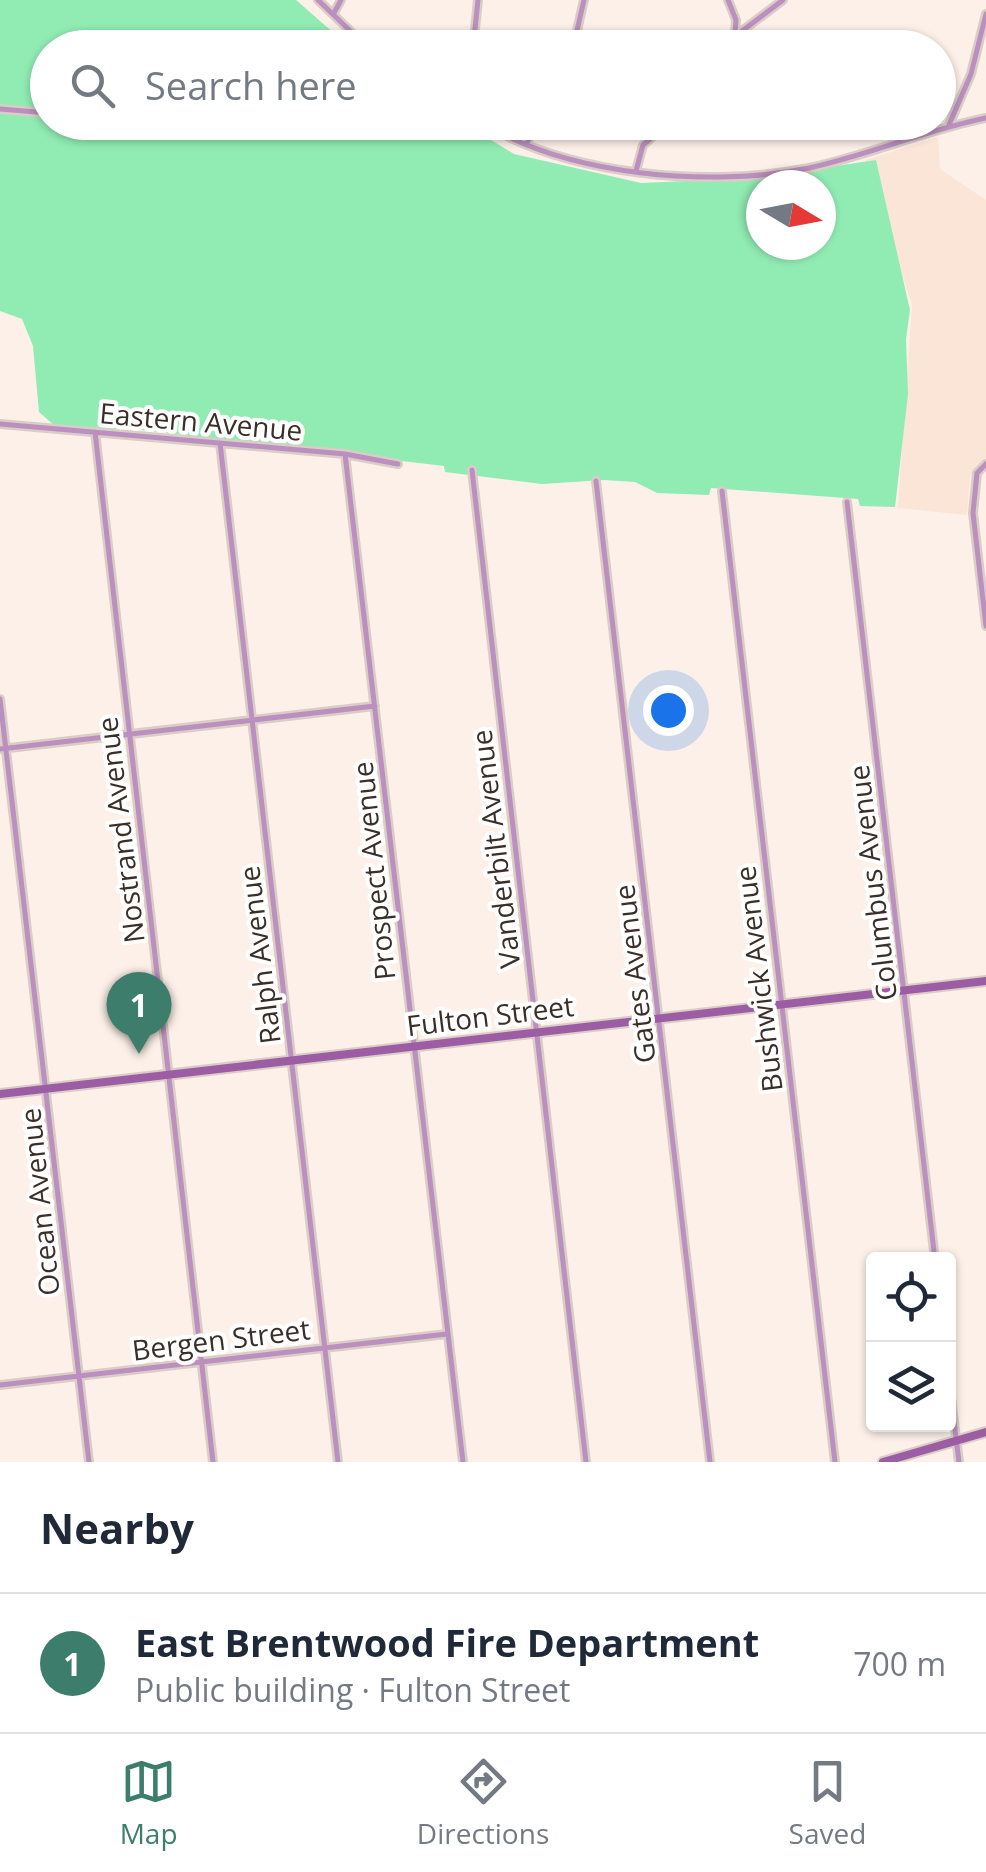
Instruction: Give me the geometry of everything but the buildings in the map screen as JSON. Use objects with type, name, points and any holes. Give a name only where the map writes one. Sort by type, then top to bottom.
[{"type":"street","points":[[318,0],[351,30]]},
{"type":"street","points":[[334,13],[341,0]]},
{"type":"street","points":[[476,30],[478,0]]},
{"type":"street","points":[[577,30],[584,0]]},
{"type":"street","points":[[728,0],[737,30]]},
{"type":"street","points":[[743,30],[783,0]]},
{"type":"street","points":[[956,109],[974,64],[986,14]]},
{"type":"street","points":[[0,109],[30,112]]},
{"type":"street","points":[[956,124],[986,118]]},
{"type":"street","points":[[520,140],[575,159],[636,171],[715,177],[782,172],[858,156],[902,140]]},
{"type":"street","points":[[636,171],[642,145],[648,140]]},
{"type":"street","name":"Eastern Avenue","points":[[0,424],[345,454],[398,464]]},
{"type":"street","name":"Nostrand Avenue","points":[[95,432],[213,1462]]},
{"type":"street","name":"Ralph Avenue","points":[[220,443],[338,1462]]},
{"type":"street","name":"Prospect Avenue","points":[[345,454],[462,1462]]},
{"type":"street","points":[[986,464],[976,473],[974,514],[986,626]]},
{"type":"street","name":"Vanderbilt Avenue","points":[[472,470],[586,1462]]},
{"type":"street","name":"Gates Avenue","points":[[596,481],[710,1462]]},
{"type":"street","name":"Bushwick Avenue","points":[[722,491],[835,1462]]},
{"type":"street","name":"Columbus Avenue","points":[[848,502],[934,1252]]},
{"type":"street","name":"Ocean Avenue","points":[[0,700],[89,1462]]},
{"type":"street","points":[[3,749],[375,706]]},
{"type":"street","name":"Fulton Street","points":[[0,1094],[986,980]]},
{"type":"street","name":"Bergen Street","points":[[0,1385],[447,1334]]},
{"type":"street","points":[[956,1432],[959,1462]]},
{"type":"street","points":[[883,1462],[986,1432]]},
{"type":"shaded area","points":[[938,140],[940,169],[986,200],[986,458],[970,476],[967,515],[898,508],[912,305],[866,160]]},
{"type":"green space","points":[[0,0],[296,0],[330,30],[30,30],[30,140],[491,140],[514,154],[641,183],[746,178],[746,260],[836,260],[836,170],[809,170],[876,160],[910,310],[906,339],[908,394],[895,507],[860,506],[858,499],[711,488],[709,495],[657,493],[635,482],[542,484],[445,472],[444,466],[115,427],[117,430],[55,426],[39,412],[33,346],[22,319],[0,311]]},
{"type":"place","name":"East Brentwood Fire Department","points":[[139,1054]]}]
